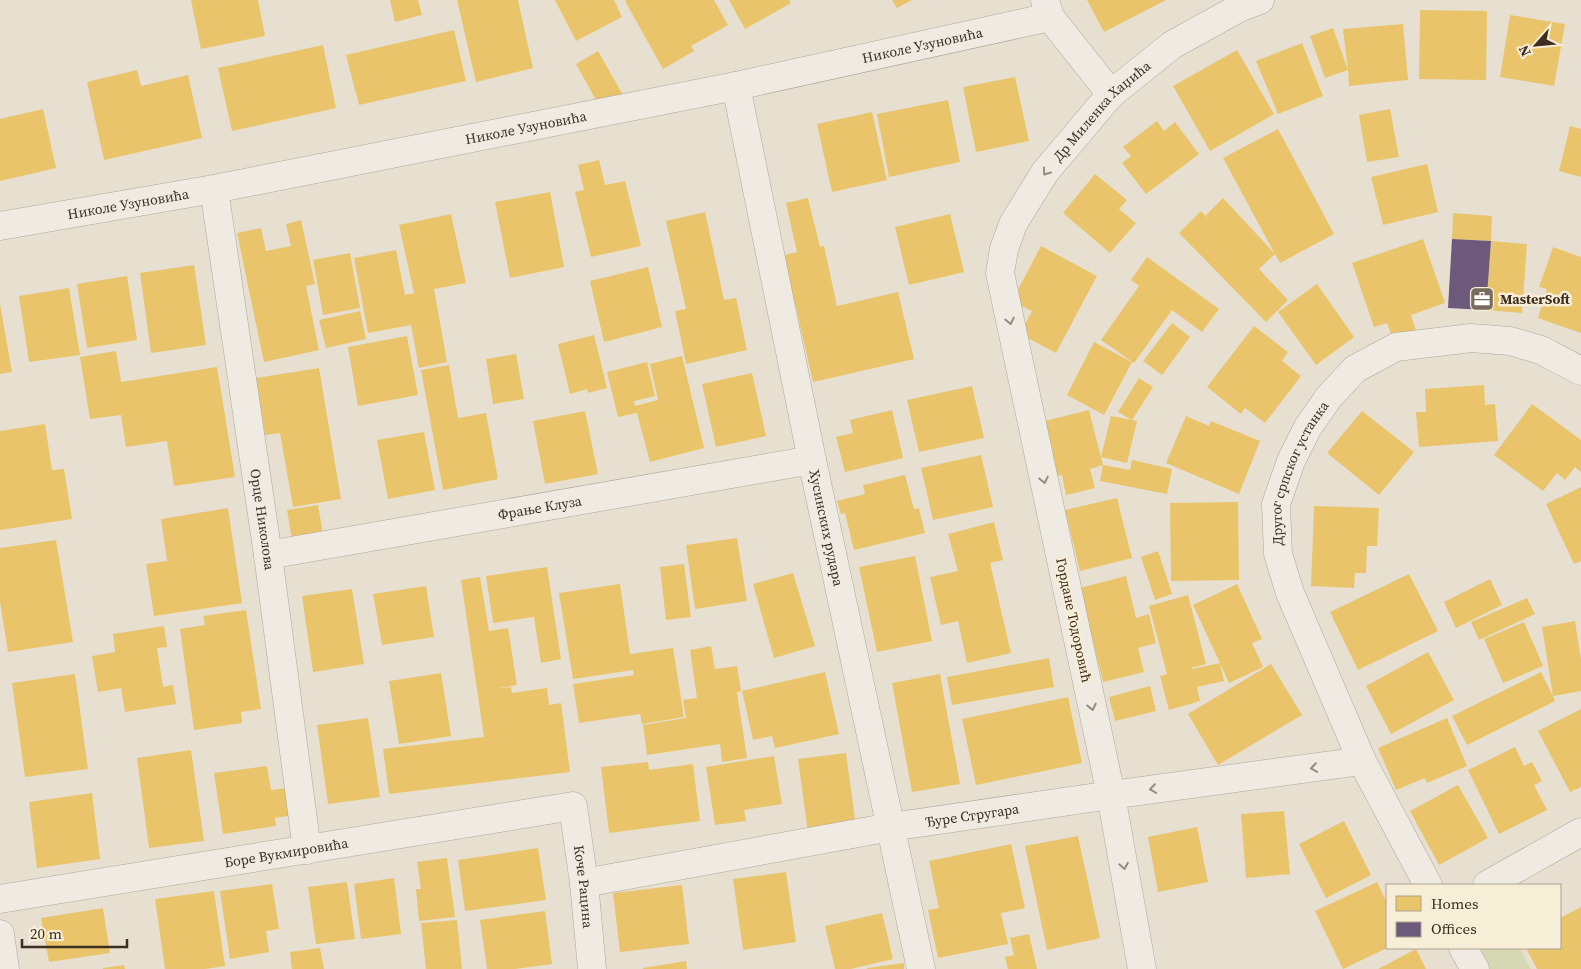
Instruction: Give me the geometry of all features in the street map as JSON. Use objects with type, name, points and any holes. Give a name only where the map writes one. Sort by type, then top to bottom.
[{"type":"street","name":"Др Миленка Хаџића","points":[[1000,273],[1004,249],[1013,224],[1045,172],[1111,94],[1172,45],[1239,8],[1260,0]]},
{"type":"street","points":[[1047,8],[1111,94]]},
{"type":"street","name":"Николе Узуновића","points":[[0,226],[214,189],[736,86],[1047,8]]},
{"type":"street","name":"Хусинских рудара","points":[[736,86],[812,460],[921,969]]},
{"type":"street","name":"Орце Николова","points":[[214,189],[268,555],[307,850]]},
{"type":"street","name":"Гордане Тодоровић","points":[[1000,273],[1111,795],[1142,969]]},
{"type":"street","name":"Другог српског устанка","points":[[1427,884],[1362,761],[1290,593],[1278,554],[1276,504],[1291,461],[1308,427],[1329,397],[1355,368],[1396,347],[1471,338],[1510,341],[1540,350],[1581,370]]},
{"type":"street","name":"Фрање Клуза","points":[[268,555],[812,460]]},
{"type":"street","name":"Ђуре Стругара","points":[[584,883],[891,827],[1362,761]]},
{"type":"street","name":"Боре Вукмировића","points":[[0,899],[573,806]]},
{"type":"street","name":"Коче Рацина","points":[[573,806],[584,883],[592,969]]},
{"type":"street","points":[[1489,884],[1581,832]]},
{"type":"street","points":[[0,934],[5,969]]},
{"type":"street","points":[[1464,949],[1475,969]]},
{"type":"green space","points":[[1479,949],[1521,949],[1531,969],[1489,969]]},
{"type":"building: Homes","points":[[191,0],[258,0],[265,36],[201,49]]},
{"type":"building: Homes","points":[[390,0],[418,0],[422,15],[395,22]]},
{"type":"building: Homes","points":[[457,0],[518,0],[533,68],[476,82]]},
{"type":"building: Homes","points":[[555,0],[614,0],[622,17],[576,41]]},
{"type":"building: Homes","points":[[714,0],[728,25],[691,46],[694,51],[663,69],[625,1]]},
{"type":"building: Homes","points":[[729,0],[789,0],[791,3],[745,29]]},
{"type":"building: Homes","points":[[892,0],[912,0],[897,8]]},
{"type":"building: Homes","points":[[1087,0],[1166,0],[1104,32]]},
{"type":"building: Homes","points":[[1420,10],[1487,11],[1486,80],[1419,79]]},
{"type":"building: Homes","points":[[1510,15],[1565,24],[1554,86],[1500,77]]},
{"type":"building: Homes","points":[[1403,24],[1408,80],[1349,86],[1343,29]]},
{"type":"building: Homes","points":[[1333,28],[1348,70],[1325,78],[1310,36]]},
{"type":"building: Homes","points":[[454,30],[466,81],[359,105],[346,55]]},
{"type":"building: Homes","points":[[1302,43],[1323,96],[1278,114],[1256,61]]},
{"type":"building: Homes","points":[[323,45],[336,108],[232,131],[218,68]]},
{"type":"building: Homes","points":[[1237,50],[1274,114],[1210,151],[1173,86]]},
{"type":"building: Homes","points":[[598,51],[623,95],[600,107],[576,64]]},
{"type":"building: Homes","points":[[137,70],[141,86],[188,75],[202,138],[104,160],[87,82]]},
{"type":"building: Homes","points":[[1015,77],[1029,141],[976,152],[963,87]]},
{"type":"building: Homes","points":[[948,100],[960,162],[889,177],[877,114]]},
{"type":"building: Homes","points":[[43,109],[56,168],[0,181],[0,119]]},
{"type":"building: Homes","points":[[1390,109],[1399,157],[1367,162],[1359,115]]},
{"type":"building: Homes","points":[[872,112],[887,180],[832,192],[817,124]]},
{"type":"building: Homes","points":[[1157,121],[1164,131],[1175,122],[1199,154],[1146,194],[1122,163],[1131,156],[1123,147]]},
{"type":"building: Homes","points":[[1570,126],[1581,129],[1581,177],[1559,171]]},
{"type":"building: Homes","points":[[1278,129],[1334,234],[1280,263],[1223,158]]},
{"type":"building: Homes","points":[[599,160],[605,185],[625,181],[641,246],[591,257],[575,192],[584,190],[578,165]]},
{"type":"building: Homes","points":[[1427,164],[1438,212],[1383,225],[1371,177]]},
{"type":"building: Homes","points":[[1095,174],[1127,200],[1119,209],[1136,223],[1110,253],[1063,213]]},
{"type":"building: Homes","points":[[550,192],[564,267],[510,278],[495,202]]},
{"type":"building: Homes","points":[[808,198],[820,247],[824,246],[837,306],[898,292],[914,359],[813,382],[784,255],[797,252],[786,203]]},
{"type":"building: Homes","points":[[1223,198],[1275,254],[1259,269],[1288,300],[1266,322],[1179,233],[1201,211],[1210,220],[1206,215]]},
{"type":"building: Homes","points":[[705,212],[724,300],[736,298],[747,350],[686,364],[675,311],[686,309],[666,221]]},
{"type":"building: Homes","points":[[1453,213],[1492,216],[1491,241],[1452,239]]},
{"type":"building: Homes","points":[[451,214],[466,283],[434,289],[447,362],[419,368],[411,325],[368,333],[354,258],[396,250],[405,295],[414,293],[399,225]]},
{"type":"building: Homes","points":[[950,214],[964,272],[909,285],[895,227]]},
{"type":"building: Homes","points":[[301,220],[315,284],[306,286],[319,350],[264,362],[237,233],[261,228],[266,251],[291,246],[286,224]]},
{"type":"building: Homes","points":[[1423,239],[1445,303],[1411,315],[1418,337],[1395,345],[1387,323],[1374,327],[1352,263]]},
{"type":"building: Homes","points":[[1491,241],[1527,244],[1522,313],[1486,310]]},
{"type":"building: Homes","points":[[1041,246],[1097,276],[1056,353],[1020,334],[1032,311],[1012,301]]},
{"type":"building: Homes","points":[[1553,247],[1581,257],[1581,333],[1538,318],[1547,289],[1539,287]]},
{"type":"building: Homes","points":[[350,253],[360,308],[323,315],[313,260]]},
{"type":"building: Homes","points":[[1147,257],[1219,309],[1202,332],[1172,310],[1134,363],[1101,340],[1139,286],[1131,280]]},
{"type":"building: Homes","points":[[194,265],[206,345],[151,353],[140,273]]},
{"type":"building: Homes","points":[[648,267],[662,327],[604,342],[590,281]]},
{"type":"building: Homes","points":[[127,276],[137,340],[87,348],[77,284]]},
{"type":"building: Homes","points":[[1317,284],[1354,337],[1316,365],[1278,312]]},
{"type":"building: Homes","points":[[69,288],[80,355],[29,362],[19,296]]},
{"type":"building: Homes","points":[[0,304],[12,372],[0,374]]},
{"type":"building: Homes","points":[[360,311],[366,339],[326,348],[319,320]]},
{"type":"building: Homes","points":[[1172,323],[1190,337],[1162,375],[1143,361]]},
{"type":"building: Homes","points":[[1254,326],[1288,352],[1282,361],[1301,376],[1265,423],[1245,408],[1241,414],[1207,387]]},
{"type":"building: Homes","points":[[594,335],[607,388],[588,393],[587,389],[570,394],[558,344]]},
{"type":"building: Homes","points":[[407,336],[418,395],[358,406],[348,347]]},
{"type":"building: Homes","points":[[1094,342],[1132,362],[1104,415],[1067,395]]},
{"type":"building: Homes","points":[[116,351],[121,382],[217,367],[235,477],[174,486],[167,441],[126,447],[121,415],[90,419],[80,357]]},
{"type":"building: Homes","points":[[516,354],[524,399],[493,404],[486,359]]},
{"type":"building: Homes","points":[[682,356],[704,448],[650,462],[637,413],[618,417],[607,372],[647,362],[655,396],[634,401],[635,406],[658,400],[650,364]]},
{"type":"building: Homes","points":[[449,365],[458,418],[486,413],[498,479],[443,490],[421,370]]},
{"type":"building: Homes","points":[[319,368],[341,499],[293,507],[280,433],[265,435],[256,378]]},
{"type":"building: Homes","points":[[752,373],[766,436],[716,447],[702,384]]},
{"type":"building: Homes","points":[[1139,378],[1153,387],[1132,420],[1118,412]]},
{"type":"building: Homes","points":[[1484,385],[1485,405],[1495,404],[1498,441],[1419,447],[1416,412],[1426,412],[1425,389]]},
{"type":"building: Homes","points":[[972,386],[984,438],[919,452],[907,400]]},
{"type":"building: Homes","points":[[1532,404],[1581,440],[1581,472],[1575,467],[1565,480],[1557,473],[1543,491],[1494,455]]},
{"type":"building: Homes","points":[[892,410],[903,458],[845,472],[836,437],[853,433],[850,420]]},
{"type":"building: Homes","points":[[1089,410],[1103,465],[1090,469],[1095,488],[1066,495],[1062,475],[1053,477],[1047,453],[1053,451],[1045,421]]},
{"type":"building: Homes","points":[[585,411],[598,474],[545,484],[533,421]]},
{"type":"building: Homes","points":[[1362,411],[1414,452],[1379,495],[1327,453]]},
{"type":"building: Homes","points":[[1111,416],[1137,421],[1127,463],[1101,457]]},
{"type":"building: Homes","points":[[1186,416],[1209,426],[1211,421],[1260,441],[1239,494],[1166,463]]},
{"type":"building: Homes","points":[[45,424],[52,470],[64,469],[72,519],[0,530],[0,431]]},
{"type":"building: Homes","points":[[424,432],[435,490],[388,499],[377,440]]},
{"type":"building: Homes","points":[[981,455],[993,507],[933,520],[921,468]]},
{"type":"building: Homes","points":[[1132,460],[1172,469],[1167,494],[1100,481],[1103,465],[1130,470]]},
{"type":"building: Homes","points":[[905,475],[914,509],[919,508],[925,533],[854,550],[845,513],[841,514],[837,501],[865,494],[863,485]]},
{"type":"building: Homes","points":[[1581,487],[1581,561],[1574,564],[1546,504]]},
{"type":"building: Homes","points":[[1117,498],[1132,558],[1080,571],[1065,510]]},
{"type":"building: Homes","points":[[1238,502],[1239,580],[1171,581],[1170,503]]},
{"type":"building: Homes","points":[[318,505],[323,534],[292,540],[287,510]]},
{"type":"building: Homes","points":[[1314,506],[1379,508],[1377,546],[1367,546],[1366,573],[1355,573],[1354,588],[1311,586]]},
{"type":"building: Homes","points":[[228,508],[242,603],[154,616],[146,564],[167,561],[161,519]]},
{"type":"building: Homes","points":[[994,522],[1003,560],[990,563],[1011,653],[967,663],[958,621],[941,625],[930,577],[958,571],[948,534]]},
{"type":"building: Homes","points":[[737,538],[747,601],[695,609],[686,545]]},
{"type":"building: Homes","points":[[56,540],[73,642],[8,652],[0,602],[0,548]]},
{"type":"building: Homes","points":[[1158,551],[1172,594],[1155,600],[1141,557]]},
{"type":"building: Homes","points":[[915,556],[932,641],[877,652],[859,567]]},
{"type":"building: Homes","points":[[684,564],[691,617],[666,620],[660,567]]},
{"type":"building: Homes","points":[[547,567],[561,659],[541,663],[534,617],[493,623],[486,576]]},
{"type":"building: Homes","points":[[793,573],[815,646],[774,658],[753,584]]},
{"type":"building: Homes","points":[[1409,574],[1438,631],[1358,670],[1330,612]]},
{"type":"building: Homes","points":[[1126,576],[1136,618],[1149,614],[1156,643],[1138,648],[1144,672],[1103,682],[1080,588]]},
{"type":"building: Homes","points":[[480,577],[489,631],[508,628],[517,685],[493,689],[511,687],[512,693],[547,688],[549,705],[561,703],[570,772],[389,794],[383,749],[484,737],[461,580]]},
{"type":"building: Homes","points":[[1490,579],[1502,605],[1456,628],[1444,602]]},
{"type":"building: Homes","points":[[620,584],[630,654],[673,648],[684,717],[642,724],[640,714],[579,723],[573,684],[634,675],[633,670],[573,679],[559,593]]},
{"type":"building: Homes","points":[[1237,584],[1262,639],[1252,643],[1263,667],[1229,683],[1193,605]]},
{"type":"building: Homes","points":[[426,586],[434,637],[382,645],[373,594]]},
{"type":"building: Homes","points":[[352,589],[364,664],[313,672],[302,596]]},
{"type":"building: Homes","points":[[1188,595],[1206,664],[1191,668],[1220,663],[1224,681],[1197,687],[1200,701],[1169,710],[1160,676],[1167,674],[1149,606]]},
{"type":"building: Homes","points":[[1527,598],[1535,614],[1479,640],[1471,622]]},
{"type":"building: Homes","points":[[246,610],[261,709],[241,712],[242,723],[194,730],[180,629],[205,625],[203,616]]},
{"type":"building: Homes","points":[[1575,621],[1581,659],[1581,691],[1553,696],[1542,627]]},
{"type":"building: Homes","points":[[1524,622],[1543,666],[1503,683],[1484,639]]},
{"type":"building: Homes","points":[[164,626],[167,647],[157,648],[163,687],[173,685],[176,704],[125,712],[121,688],[98,692],[92,656],[115,652],[113,634]]},
{"type":"building: Homes","points":[[711,646],[715,669],[737,666],[741,691],[737,692],[747,758],[722,762],[720,744],[647,755],[643,725],[686,718],[683,700],[697,698],[690,650]]},
{"type":"building: Homes","points":[[1428,652],[1454,700],[1391,734],[1366,686]]},
{"type":"building: Homes","points":[[1049,658],[1054,687],[952,705],[947,677]]},
{"type":"building: Homes","points":[[1271,664],[1302,715],[1218,765],[1188,714]]},
{"type":"building: Homes","points":[[825,672],[839,734],[775,748],[772,736],[753,740],[742,691]]},
{"type":"building: Homes","points":[[1541,672],[1555,701],[1467,745],[1452,716]]},
{"type":"building: Homes","points":[[441,673],[451,736],[399,744],[389,681]]},
{"type":"building: Homes","points":[[75,674],[88,769],[25,777],[12,683]]},
{"type":"building: Homes","points":[[940,674],[960,784],[912,792],[892,683]]},
{"type":"building: Homes","points":[[1150,686],[1156,711],[1115,721],[1109,697]]},
{"type":"building: Homes","points":[[1068,697],[1082,763],[976,785],[962,719]]},
{"type":"building: Homes","points":[[1581,709],[1581,787],[1570,792],[1538,731]]},
{"type":"building: Homes","points":[[368,718],[380,797],[328,804],[317,725]]},
{"type":"building: Homes","points":[[1447,718],[1467,766],[1427,783],[1425,778],[1396,790],[1378,748]]},
{"type":"building: Homes","points":[[1515,747],[1524,766],[1532,762],[1542,781],[1534,785],[1547,810],[1499,834],[1468,770]]},
{"type":"building: Homes","points":[[191,750],[204,841],[149,848],[137,758]]},
{"type":"building: Homes","points":[[846,753],[856,826],[808,833],[798,759]]},
{"type":"building: Homes","points":[[774,756],[782,804],[744,810],[746,821],[715,825],[706,767]]},
{"type":"building: Homes","points":[[648,762],[649,770],[693,764],[700,821],[609,833],[601,767]]},
{"type":"building: Homes","points":[[267,766],[271,790],[290,788],[294,815],[275,818],[276,826],[223,834],[214,773]]},
{"type":"building: Homes","points":[[1458,785],[1488,838],[1439,865],[1410,811]]},
{"type":"building: Homes","points":[[92,793],[100,859],[37,868],[29,802]]},
{"type":"building: Homes","points":[[1284,811],[1290,874],[1246,878],[1241,814]]},
{"type":"building: Homes","points":[[1344,821],[1371,875],[1326,898],[1299,844]]},
{"type":"building: Homes","points":[[1197,827],[1208,882],[1158,892],[1148,837]]},
{"type":"building: Homes","points":[[1078,836],[1100,938],[1047,950],[1025,846]]},
{"type":"building: Homes","points":[[1011,844],[1025,908],[1001,913],[1008,944],[938,958],[928,910],[939,908],[929,861]]},
{"type":"building: Homes","points":[[538,848],[546,900],[465,911],[458,860]]},
{"type":"building: Homes","points":[[447,858],[455,917],[419,921],[416,889],[421,889],[417,862]]},
{"type":"building: Homes","points":[[786,872],[796,942],[743,950],[733,879]]},
{"type":"building: Homes","points":[[394,878],[401,934],[361,939],[354,884]]},
{"type":"building: Homes","points":[[347,882],[355,939],[316,944],[308,887]]},
{"type":"building: Homes","points":[[1377,882],[1386,901],[1386,948],[1343,969],[1315,911]]},
{"type":"building: Homes","points":[[272,884],[279,929],[266,931],[269,952],[230,959],[220,891]]},
{"type":"building: Homes","points":[[682,885],[689,944],[620,952],[613,893]]},
{"type":"building: Homes","points":[[214,891],[225,966],[205,969],[165,969],[155,899]]},
{"type":"building: Homes","points":[[1581,907],[1581,969],[1537,969],[1527,949],[1561,949],[1561,917]]},
{"type":"building: Homes","points":[[103,908],[110,953],[49,962],[41,918]]},
{"type":"building: Homes","points":[[545,911],[552,964],[515,969],[487,969],[480,920]]},
{"type":"building: Homes","points":[[882,913],[893,959],[851,969],[835,969],[825,926]]},
{"type":"building: Homes","points":[[457,920],[462,969],[426,969],[421,923]]},
{"type":"building: Homes","points":[[1029,934],[1037,969],[1008,969],[1005,957],[1014,955],[1010,938]]},
{"type":"building: Homes","points":[[320,948],[324,969],[292,969],[290,952]]},
{"type":"building: Homes","points":[[1416,949],[1426,969],[1378,969]]},
{"type":"building: Homes","points":[[686,961],[687,969],[643,969],[643,968]]},
{"type":"building: Homes","points":[[904,963],[904,969],[867,969],[867,968]]},
{"type":"building: Homes","points":[[124,965],[125,969],[103,969],[103,968]]},
{"type":"building: Offices","points":[[1452,239],[1491,241],[1486,310],[1448,308]]},
{"type":"place","name":"MasterSoft","points":[[1482,299]]}]
